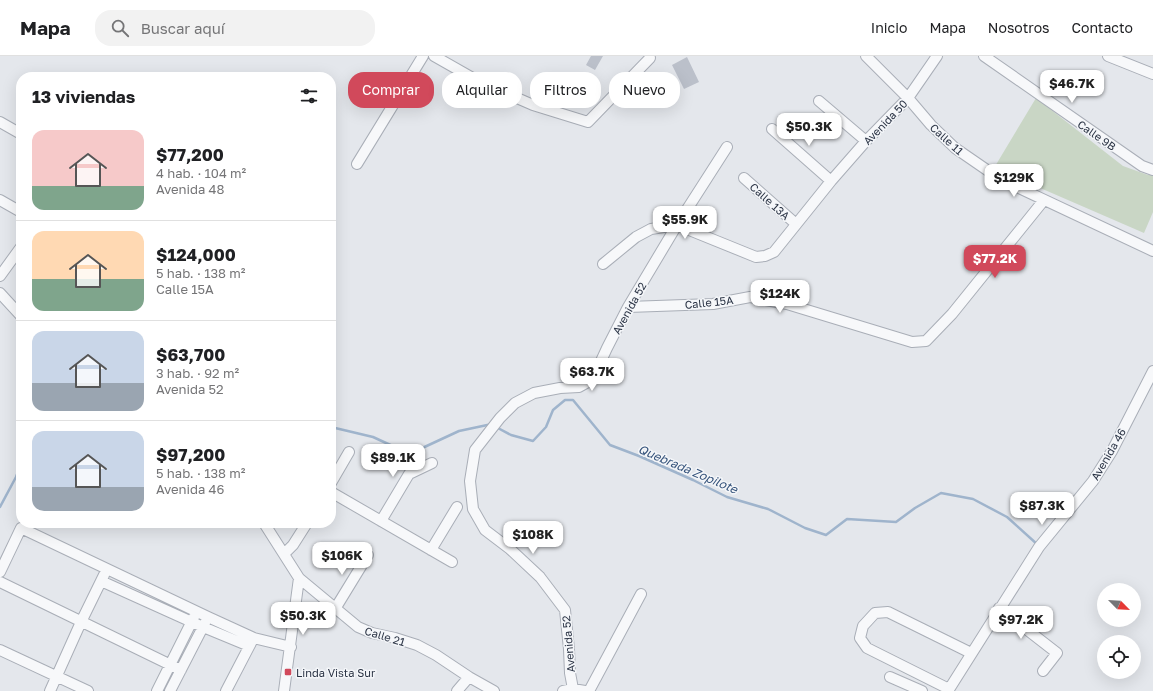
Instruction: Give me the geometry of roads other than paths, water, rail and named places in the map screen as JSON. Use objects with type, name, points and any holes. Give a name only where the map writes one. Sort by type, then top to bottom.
[{"type":"street","points":[[357,164],[423,56]]},
{"type":"street","points":[[434,56],[478,81],[533,105],[588,122],[651,57]]},
{"type":"street","name":"Calle 11","points":[[866,56],[908,98],[931,125],[955,148],[1000,179],[1153,251]]},
{"type":"street","name":"Avenida 50","points":[[677,225],[756,257],[765,256],[774,252],[831,181],[866,141],[908,98],[937,56]]},
{"type":"street","name":"Calle 9B","points":[[984,56],[1142,166],[1153,170]]},
{"type":"street","points":[[1108,56],[1153,74]]},
{"type":"street","points":[[819,101],[866,141]]},
{"type":"street","points":[[0,122],[16,131]]},
{"type":"street","points":[[772,129],[831,181]]},
{"type":"street","name":"Avenida 52","points":[[568,690],[570,673],[565,610],[540,577],[485,530],[474,509],[470,481],[475,450],[500,418],[515,403],[534,393],[560,388],[579,387],[588,382],[595,374],[628,307],[677,225],[727,147]]},
{"type":"street","name":"Calle 13A","points":[[744,178],[796,224]]},
{"type":"street","points":[[0,200],[16,209]]},
{"type":"street","name":"Calle 15A","points":[[628,307],[713,304],[750,297],[787,304],[912,342],[926,341],[952,314],[1044,200]]},
{"type":"street","points":[[604,264],[636,237],[651,229],[677,225]]},
{"type":"street","points":[[0,276],[16,254]]},
{"type":"street","points":[[0,293],[16,311]]},
{"type":"street","name":"Avenida 46","points":[[948,690],[1039,547],[1093,481],[1112,450],[1153,371]]},
{"type":"street","points":[[336,474],[349,452]]},
{"type":"street","points":[[381,521],[409,474],[432,463]]},
{"type":"street","points":[[336,495],[452,562]]},
{"type":"street","points":[[431,550],[457,507]]},
{"type":"street","points":[[0,572],[21,528],[208,617],[252,642]]},
{"type":"street","name":"Calle 21","points":[[267,528],[299,578],[358,627],[372,633],[417,645],[494,691]]},
{"type":"street","points":[[284,554],[293,545],[304,528]]},
{"type":"street","points":[[335,609],[368,555]]},
{"type":"street","points":[[50,691],[107,569]]},
{"type":"street","points":[[284,691],[299,578]]},
{"type":"street","points":[[101,581],[203,627],[252,642],[291,647]]},
{"type":"street","points":[[0,582],[181,670]]},
{"type":"street","points":[[589,691],[641,594]]},
{"type":"street","points":[[999,608],[1057,653],[1043,671]]},
{"type":"street","points":[[157,691],[196,612]]},
{"type":"street","points":[[948,690],[867,648],[860,638],[864,626],[875,613],[888,612],[971,654]]},
{"type":"street","points":[[170,691],[208,617]]},
{"type":"street","points":[[226,691],[252,642]]},
{"type":"street","points":[[0,650],[88,691]]},
{"type":"street","points":[[457,691],[469,677]]},
{"type":"street","points":[[890,677],[922,691]]},
{"type":"street","points":[[568,690],[585,691]]},
{"type":"waterway","name":"Quebrada Zopilote","points":[[496,427],[511,435],[533,441],[546,427],[553,410],[565,400],[573,400],[610,445],[639,456],[727,497],[768,509],[805,528],[826,535],[847,519],[896,522],[915,508],[941,493],[973,499],[1007,517],[1038,545]]},
{"type":"waterway","name":"Quebrada Zopilote","points":[[336,428],[373,437],[397,448],[418,450],[459,431],[492,424]]},
{"type":"waterway","points":[[0,507],[16,477]]},
{"type":"place","name":"Linda Vista Sur","points":[[288,672]]}]
